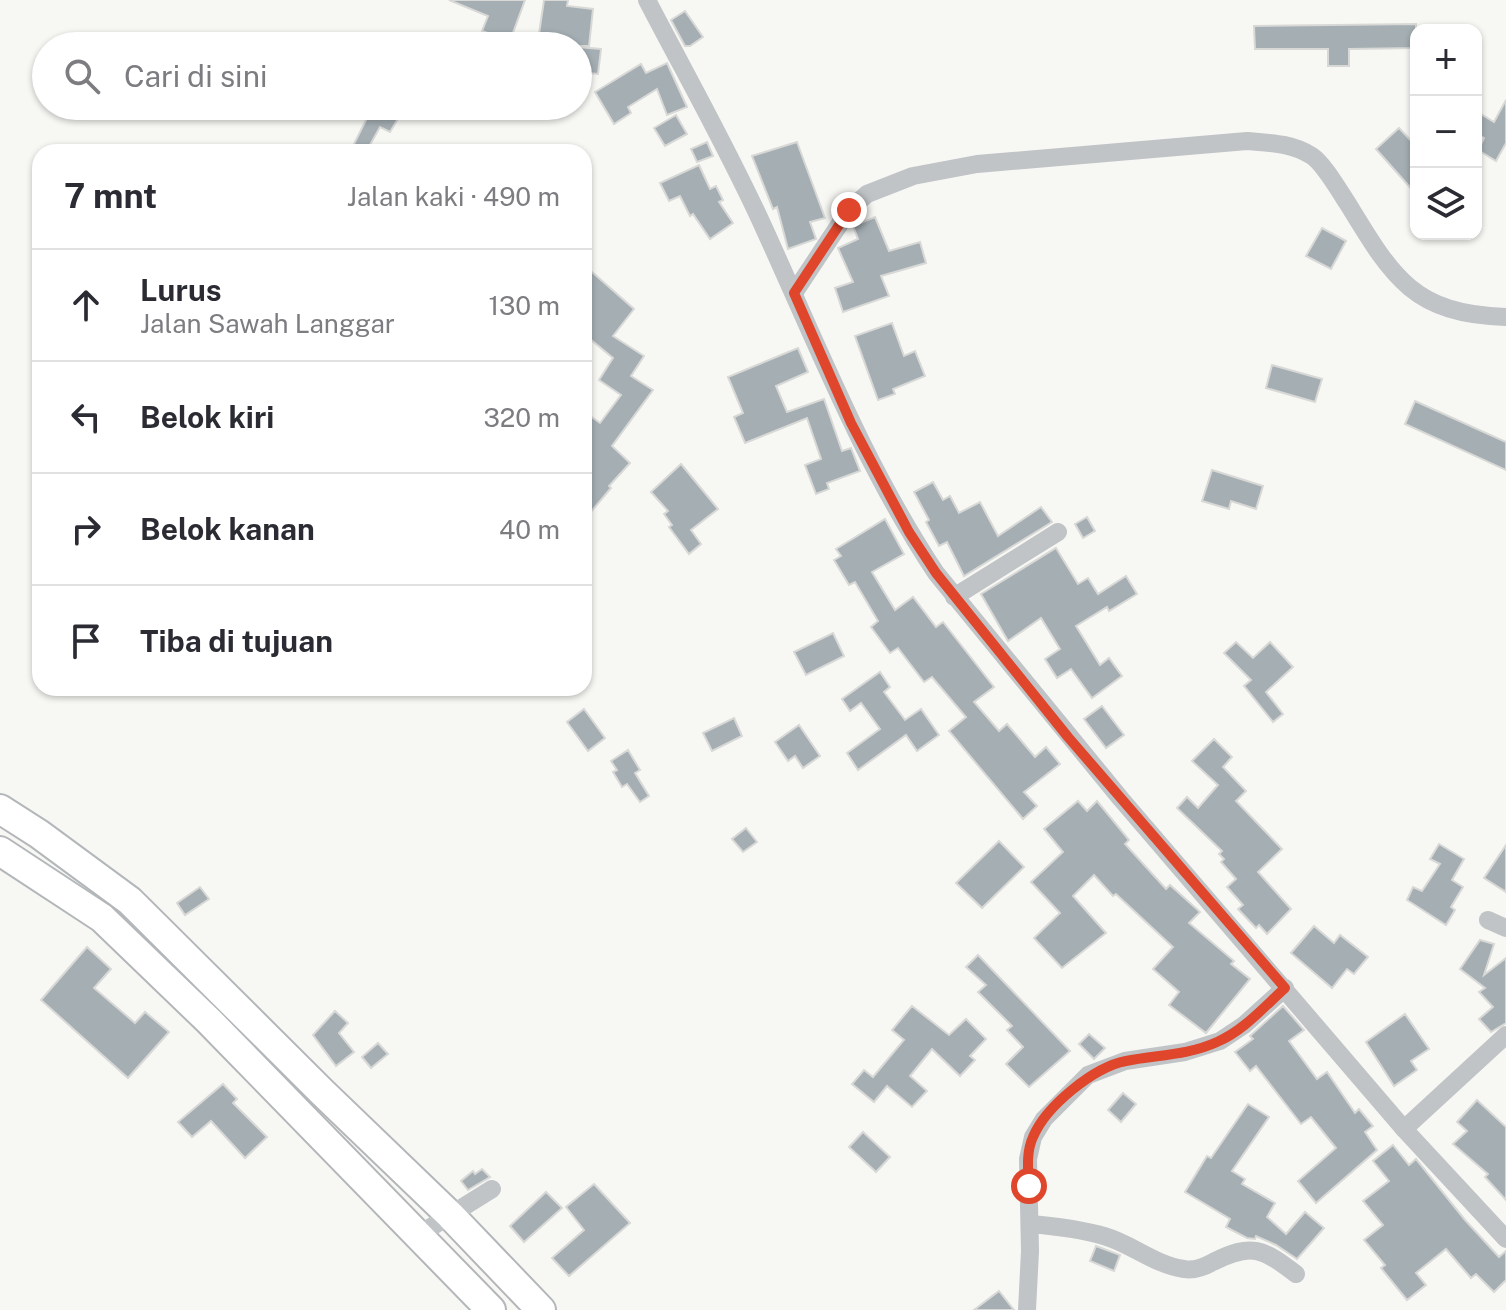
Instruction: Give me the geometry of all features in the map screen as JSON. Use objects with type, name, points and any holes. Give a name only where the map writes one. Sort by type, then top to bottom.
[{"type":"highway","points":[[0,809],[130,901],[450,1215],[541,1310]]},
{"type":"highway","points":[[0,851],[102,918],[209,1021],[491,1310]]},
{"type":"street","points":[[647,0],[721,139],[858,436],[909,532],[954,597],[1068,737],[1404,1129],[1506,1239]]},
{"type":"street","points":[[794,293],[849,210],[867,194],[913,176],[977,164],[1247,141],[1288,144],[1314,157],[1377,252],[1410,289],[1438,307],[1476,316],[1506,317]]},
{"type":"street","points":[[954,597],[1058,532]]},
{"type":"street","points":[[1488,920],[1506,928]]},
{"type":"street","points":[[1027,1310],[1030,1224],[1028,1159],[1033,1137],[1044,1119],[1088,1075],[1125,1061],[1185,1052],[1220,1041],[1244,1025],[1285,988]]},
{"type":"street","points":[[1404,1129],[1506,1035]]},
{"type":"street","points":[[420,1234],[492,1189]]},
{"type":"street","points":[[1030,1224],[1104,1236],[1169,1266],[1188,1270],[1206,1266],[1238,1250],[1253,1249],[1271,1255],[1296,1274]]},
{"type":"building","points":[[449,0],[525,0],[513,32],[482,31],[488,16]]},
{"type":"building","points":[[544,0],[568,0],[567,6],[593,9],[591,32],[539,32]]},
{"type":"building","points":[[685,11],[703,37],[690,46],[685,46],[671,20]]},
{"type":"building","points":[[1410,24],[1410,48],[1349,49],[1349,66],[1328,66],[1328,49],[1255,49],[1254,26]]},
{"type":"building","points":[[592,48],[601,49],[598,74],[592,73]]},
{"type":"building","points":[[667,63],[687,107],[667,115],[657,89],[628,107],[631,113],[614,124],[595,92],[641,64],[646,73]]},
{"type":"building","points":[[1506,100],[1506,143],[1496,161],[1482,152],[1482,115],[1494,122]]},
{"type":"building","points":[[676,115],[687,134],[665,146],[654,128]]},
{"type":"building","points":[[366,120],[397,120],[390,132],[380,127],[370,144],[354,144]]},
{"type":"building","points":[[1399,128],[1410,140],[1410,187],[1376,149]]},
{"type":"building","points":[[707,142],[713,156],[697,162],[691,149]]},
{"type":"building","points":[[797,142],[825,218],[810,222],[816,239],[788,249],[777,207],[773,209],[752,156]]},
{"type":"building","points":[[699,165],[710,189],[716,186],[723,200],[719,202],[733,223],[710,239],[693,214],[690,216],[680,196],[669,201],[660,183]]},
{"type":"building","points":[[875,217],[889,251],[920,242],[926,263],[881,276],[889,296],[843,312],[835,288],[853,282],[838,248],[858,239],[853,226]]},
{"type":"building","points":[[1322,228],[1346,241],[1331,269],[1306,256]]},
{"type":"building","points":[[592,272],[634,309],[613,336],[644,356],[631,376],[653,390],[612,446],[630,463],[592,511],[592,417],[600,423],[621,395],[599,380],[613,358],[592,341]]},
{"type":"building","points":[[892,323],[904,356],[915,351],[925,376],[893,389],[895,394],[878,400],[855,336]]},
{"type":"building","points":[[798,348],[808,372],[776,386],[787,412],[824,399],[842,451],[851,448],[860,471],[827,483],[829,489],[816,494],[805,465],[821,459],[807,418],[745,443],[734,417],[743,413],[728,377]]},
{"type":"building","points":[[1272,365],[1322,379],[1315,402],[1266,388]]},
{"type":"building","points":[[1415,401],[1506,442],[1506,470],[1405,424]]},
{"type":"building","points":[[681,464],[718,509],[691,530],[701,544],[689,554],[669,527],[672,525],[664,514],[668,511],[651,492]]},
{"type":"building","points":[[1212,470],[1263,486],[1256,509],[1231,501],[1229,509],[1202,501]]},
{"type":"building","points":[[933,482],[943,500],[950,496],[959,513],[980,502],[998,536],[1041,507],[1052,522],[964,576],[947,542],[939,546],[914,492]]},
{"type":"building","points":[[1087,517],[1095,531],[1083,538],[1075,524]]},
{"type":"building","points":[[885,519],[904,554],[872,572],[895,610],[913,597],[936,627],[943,622],[994,687],[974,702],[999,731],[1007,724],[1035,757],[1046,747],[1060,764],[1024,792],[1037,806],[1023,819],[949,731],[966,717],[932,677],[924,682],[898,648],[890,653],[871,627],[878,621],[855,582],[849,585],[834,560],[841,556],[836,549]]},
{"type":"building","points":[[1056,548],[1078,584],[1088,578],[1098,594],[1126,576],[1137,594],[1109,611],[1107,607],[1076,626],[1100,665],[1109,658],[1122,676],[1092,698],[1071,669],[1057,678],[1045,659],[1060,649],[1041,618],[1008,641],[981,594]]},
{"type":"building","points":[[833,633],[844,656],[806,675],[794,652]]},
{"type":"building","points":[[1236,642],[1253,658],[1270,642],[1293,667],[1266,692],[1283,714],[1273,722],[1244,686],[1251,680],[1224,653]]},
{"type":"building","points":[[880,672],[890,687],[884,692],[905,720],[921,709],[939,735],[917,751],[906,735],[858,770],[847,753],[880,729],[861,703],[850,711],[842,699]]},
{"type":"building","points":[[1102,706],[1124,735],[1106,748],[1084,719]]},
{"type":"building","points":[[584,709],[605,738],[588,751],[567,722]]},
{"type":"building","points":[[734,718],[742,736],[712,751],[703,733]]},
{"type":"building","points":[[799,725],[820,756],[803,768],[795,756],[788,761],[775,742]]},
{"type":"building","points":[[1214,739],[1232,757],[1223,767],[1246,791],[1236,801],[1282,849],[1258,872],[1291,909],[1267,934],[1259,925],[1256,928],[1238,909],[1243,905],[1227,887],[1236,879],[1221,862],[1224,859],[1219,854],[1222,851],[1177,808],[1187,797],[1198,808],[1218,785],[1192,761]]},
{"type":"building","points":[[628,750],[640,770],[635,773],[649,796],[640,802],[627,784],[622,787],[613,772],[617,770],[611,761]]},
{"type":"building","points":[[1078,801],[1087,811],[1097,801],[1129,840],[1125,844],[1166,889],[1170,885],[1200,912],[1189,923],[1234,961],[1231,964],[1250,979],[1206,1033],[1169,1005],[1179,992],[1153,969],[1173,947],[1116,894],[1113,896],[1094,875],[1073,896],[1106,933],[1062,968],[1034,938],[1060,913],[1031,882],[1063,852],[1044,829]]},
{"type":"building","points":[[746,828],[757,842],[743,852],[732,839]]},
{"type":"building","points":[[999,841],[1024,867],[982,908],[956,883]]},
{"type":"building","points":[[1439,844],[1464,859],[1452,880],[1463,887],[1451,907],[1455,910],[1446,925],[1407,900],[1413,887],[1422,891],[1440,864],[1430,859]]},
{"type":"building","points":[[1506,845],[1506,892],[1484,878]]},
{"type":"building","points":[[200,887],[209,899],[185,915],[177,903]]},
{"type":"building","points":[[1314,926],[1334,943],[1340,935],[1368,957],[1354,974],[1347,969],[1332,988],[1291,953]]},
{"type":"building","points":[[1480,940],[1494,944],[1484,975],[1506,958],[1506,1023],[1491,1032],[1479,1019],[1493,1007],[1479,992],[1485,988],[1460,969]]},
{"type":"building","points":[[87,947],[111,969],[94,988],[135,1023],[145,1012],[169,1032],[128,1078],[41,1000]]},
{"type":"building","points":[[978,955],[1070,1051],[1029,1087],[1006,1064],[1023,1047],[1007,1030],[1012,1026],[978,992],[986,985],[966,967]]},
{"type":"building","points":[[912,1006],[949,1035],[966,1019],[986,1039],[970,1056],[975,1060],[960,1076],[932,1049],[910,1076],[927,1091],[912,1107],[887,1086],[874,1102],[852,1084],[864,1070],[873,1077],[904,1040],[892,1030]]},
{"type":"building","points":[[1283,1006],[1304,1030],[1289,1041],[1317,1079],[1327,1072],[1355,1113],[1359,1109],[1373,1126],[1365,1132],[1377,1150],[1316,1203],[1298,1181],[1336,1148],[1311,1117],[1301,1124],[1256,1066],[1250,1071],[1235,1052],[1253,1039],[1250,1036]]},
{"type":"building","points":[[335,1011],[348,1023],[339,1033],[354,1052],[336,1066],[313,1035]]},
{"type":"building","points":[[1405,1014],[1429,1049],[1411,1061],[1417,1070],[1394,1086],[1366,1042]]},
{"type":"building","points":[[1089,1034],[1105,1048],[1094,1059],[1079,1044]]},
{"type":"building","points":[[378,1043],[388,1054],[371,1068],[362,1057]]},
{"type":"building","points":[[223,1084],[237,1099],[233,1103],[267,1137],[245,1158],[211,1121],[192,1137],[178,1122]]},
{"type":"building","points":[[1123,1093],[1136,1104],[1121,1122],[1108,1110]]},
{"type":"building","points":[[1477,1100],[1506,1127],[1506,1200],[1485,1177],[1488,1174],[1453,1144],[1467,1131],[1457,1122]]},
{"type":"building","points":[[1248,1104],[1269,1117],[1232,1171],[1245,1179],[1242,1184],[1275,1203],[1267,1217],[1286,1234],[1305,1212],[1324,1228],[1297,1259],[1276,1245],[1256,1236],[1255,1239],[1247,1238],[1226,1227],[1230,1219],[1185,1192],[1207,1156],[1211,1158]]},
{"type":"building","points":[[863,1132],[890,1157],[876,1172],[849,1147]]},
{"type":"building","points":[[1393,1145],[1409,1165],[1416,1159],[1499,1257],[1506,1251],[1506,1280],[1494,1292],[1476,1274],[1471,1278],[1446,1249],[1416,1273],[1426,1285],[1407,1300],[1381,1268],[1385,1265],[1364,1240],[1383,1225],[1363,1201],[1389,1181],[1373,1161]]},
{"type":"building","points":[[482,1169],[490,1177],[468,1190],[461,1181],[473,1171],[475,1174]]},
{"type":"building","points":[[594,1184],[630,1223],[569,1276],[552,1258],[584,1230],[566,1207]]},
{"type":"building","points":[[546,1192],[562,1208],[524,1242],[510,1226]]},
{"type":"building","points":[[1096,1246],[1120,1255],[1114,1271],[1090,1261]]},
{"type":"building","points":[[999,1291],[1014,1310],[974,1310]]},
{"type":"route","points":[[849,210],[794,293],[851,423],[909,532],[954,597],[1068,737],[1285,988],[1244,1025],[1220,1041],[1185,1052],[1125,1061],[1088,1075],[1044,1119],[1033,1137],[1028,1159],[1029,1186]]}]
